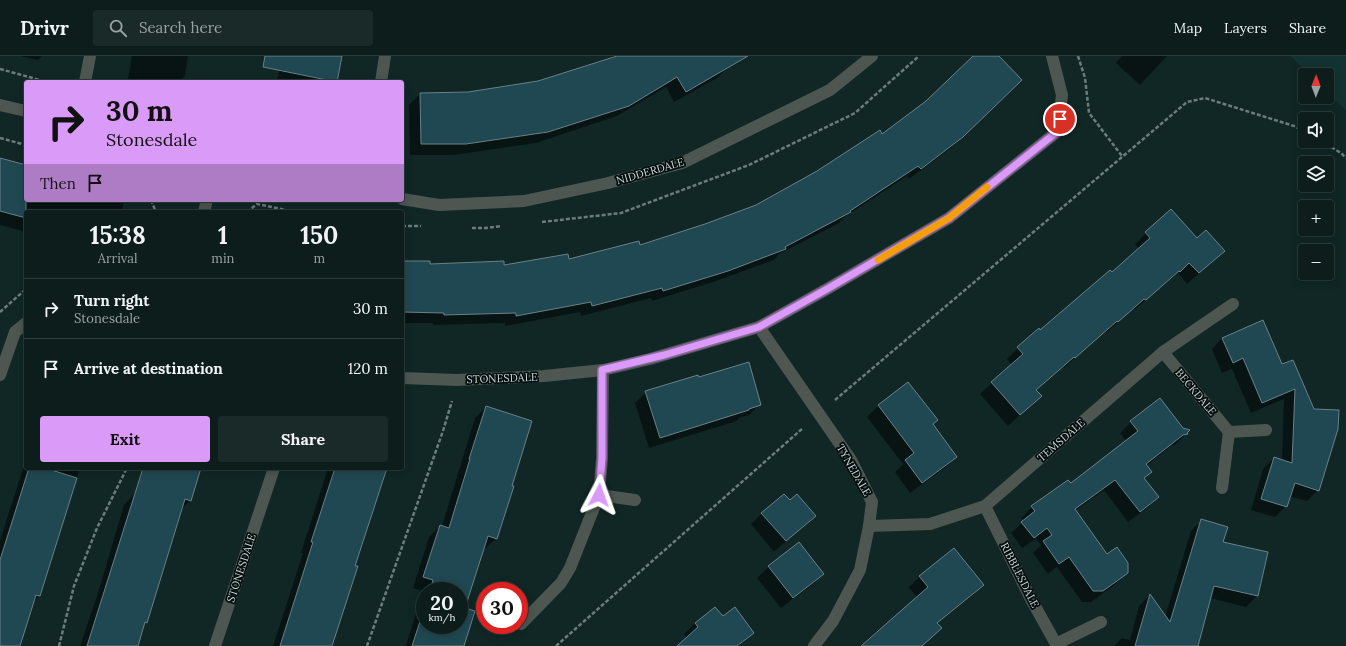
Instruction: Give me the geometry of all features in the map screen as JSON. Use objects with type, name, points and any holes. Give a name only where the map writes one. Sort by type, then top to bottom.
[{"type":"street","points":[[85,80],[90,56]]},
{"type":"street","points":[[381,80],[385,56]]},
{"type":"street","name":"NIDDERDALE","points":[[404,199],[439,205],[524,201],[608,183],[682,163],[830,90],[872,56]]},
{"type":"street","name":"STONESDALE","points":[[404,378],[457,380],[544,376],[602,370],[664,355],[759,327],[949,218],[1058,131],[1062,95],[1052,56]]},
{"type":"street","points":[[0,105],[24,111]]},
{"type":"street","name":"TEMSDALE","points":[[869,526],[930,524],[985,506],[1163,352],[1233,304]]},
{"type":"street","points":[[0,375],[15,332],[24,325]]},
{"type":"street","name":"TYNEDALE","points":[[759,327],[851,460],[872,502],[869,526],[860,570],[833,621],[814,646]]},
{"type":"street","name":"BECKDALE","points":[[1163,352],[1229,432]]},
{"type":"street","points":[[528,617],[561,583],[570,568],[599,495],[602,458],[602,370]]},
{"type":"street","points":[[1222,488],[1229,432],[1266,430]]},
{"type":"street","name":"STONESDALE","points":[[215,646],[273,470]]},
{"type":"street","points":[[599,495],[635,500]]},
{"type":"street","name":"RIBBLESDALE","points":[[985,506],[1031,599],[1056,645],[1101,622]]},
{"type":"path","points":[[1078,56],[1084,78],[1089,113],[1122,156]]},
{"type":"path","points":[[0,69],[40,80]]},
{"type":"path","points":[[556,646],[819,413],[1187,102],[1205,98],[1298,128]]},
{"type":"path","points":[[0,138],[24,144]]},
{"type":"path","points":[[1333,148],[1342,153],[1346,158]]},
{"type":"path","points":[[250,210],[257,204],[286,210]]},
{"type":"path","points":[[0,312],[24,291]]},
{"type":"path","points":[[366,646],[443,431],[457,380]]},
{"type":"path","points":[[59,646],[74,586],[97,528],[126,470]]},
{"type":"shaded area","points":[[1291,56],[1346,56],[1346,110],[1334,99],[1334,68],[1303,68]]},
{"type":"building","points":[[265,56],[342,56],[337,80],[327,80],[263,67]]},
{"type":"building","points":[[617,56],[748,56],[686,92],[677,77],[629,106],[548,132],[466,144],[421,144],[420,93],[468,92],[538,81]]},
{"type":"building","points":[[973,56],[999,56],[1022,80],[963,137],[921,169],[918,166],[850,211],[851,212],[785,247],[786,249],[728,271],[663,291],[662,288],[592,306],[591,302],[516,316],[516,313],[444,315],[444,313],[404,312],[404,261],[430,261],[430,264],[504,261],[504,265],[568,254],[569,259],[639,241],[640,245],[705,224],[756,205],[817,171],[880,130],[882,134],[926,101]]},
{"type":"building","points":[[0,158],[24,164],[24,202],[26,202],[26,210],[24,210],[24,217],[0,211]]},
{"type":"building","points":[[1171,209],[1197,238],[1206,230],[1225,251],[1199,273],[1189,263],[1146,300],[1144,299],[1036,390],[1042,396],[1020,415],[991,382],[1023,354],[1017,347],[1039,328],[1040,330],[1110,270],[1112,272],[1150,238],[1145,232]]},
{"type":"building","points":[[1263,320],[1282,364],[1293,360],[1314,409],[1339,410],[1338,429],[1319,491],[1295,483],[1287,507],[1261,499],[1274,457],[1292,463],[1295,389],[1262,403],[1243,358],[1233,363],[1222,338]]},
{"type":"building","points":[[749,362],[761,405],[660,438],[645,391]]},
{"type":"building","points":[[908,382],[938,420],[933,424],[957,457],[922,483],[905,460],[914,453],[878,405]]},
{"type":"building","points":[[1160,398],[1183,428],[1190,430],[1187,433],[1188,434],[1183,435],[1146,464],[1152,472],[1144,478],[1159,497],[1140,512],[1115,480],[1075,509],[1107,554],[1117,547],[1128,563],[1128,573],[1103,591],[1093,591],[1069,557],[1059,564],[1043,541],[1052,535],[1047,528],[1034,538],[1021,522],[1035,511],[1031,506],[1068,480],[1071,483],[1138,431],[1130,421]]},
{"type":"building","points":[[486,406],[532,421],[512,486],[514,486],[497,539],[488,536],[468,599],[468,582],[432,582],[433,580],[423,577],[440,525],[449,528]]},
{"type":"building","points":[[28,470],[51,470],[77,478],[40,596],[36,595],[20,646],[0,646],[0,560]]},
{"type":"building","points":[[142,470],[200,470],[191,501],[185,499],[147,623],[145,622],[138,646],[87,646]]},
{"type":"building","points":[[334,470],[386,470],[355,566],[358,566],[332,646],[280,646],[313,542],[311,542]]},
{"type":"building","points":[[784,494],[790,500],[797,494],[816,516],[786,541],[761,513]]},
{"type":"building","points":[[1201,519],[1228,527],[1223,542],[1268,552],[1258,596],[1214,586],[1198,646],[1135,646],[1150,594],[1170,622]]},
{"type":"building","points":[[799,542],[824,574],[793,598],[768,566]]},
{"type":"building","points":[[954,548],[984,585],[937,623],[942,628],[922,646],[861,646],[928,587],[919,576]]},
{"type":"building","points":[[715,607],[723,616],[735,607],[754,633],[737,646],[677,646],[698,627],[695,623]]},
{"type":"building","points":[[468,609],[475,611],[468,633]]},
{"type":"building","points":[[416,634],[468,634],[464,646],[412,646]]},
{"type":"slow traffic","points":[[878,260],[949,218],[987,187]]},
{"type":"route","points":[[599,495],[602,458],[602,370],[664,355],[759,327],[949,218],[1058,131],[1060,119]]}]
